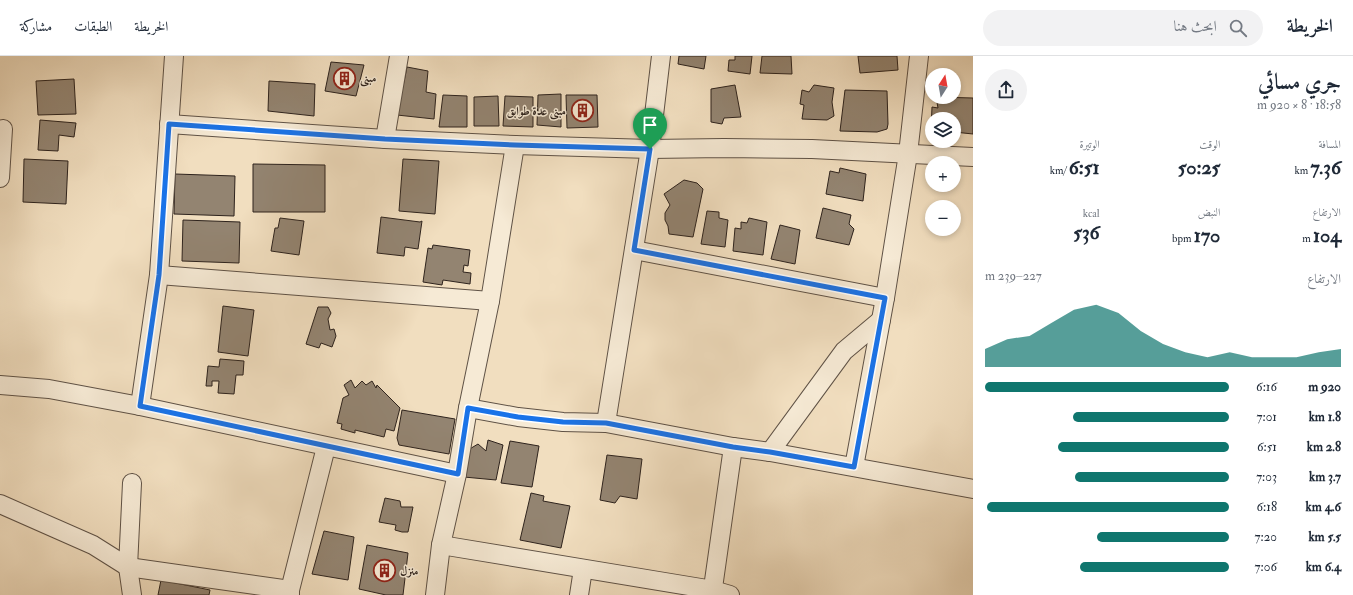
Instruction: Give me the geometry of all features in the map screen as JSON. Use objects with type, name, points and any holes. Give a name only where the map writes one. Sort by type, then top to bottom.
[{"type":"street","points":[[140,406],[159,275],[174,56]]},
{"type":"street","points":[[385,139],[399,56]]},
{"type":"street","points":[[606,423],[650,149],[661,56]]},
{"type":"street","points":[[854,467],[885,298],[908,154],[919,56]]},
{"type":"street","points":[[169,124],[385,139],[515,145],[650,149],[812,149],[973,157]]},
{"type":"street","points":[[0,178],[3,129]]},
{"type":"street","points":[[435,595],[441,545],[458,474],[468,408],[490,301],[515,145]]},
{"type":"street","points":[[634,250],[885,298]]},
{"type":"street","points":[[159,275],[490,301]]},
{"type":"street","points":[[770,452],[844,351],[881,320]]},
{"type":"street","points":[[0,385],[49,389],[140,406],[458,474]]},
{"type":"street","points":[[468,408],[518,417],[563,422],[606,423],[973,489]]},
{"type":"street","points":[[0,504],[93,545],[128,567],[290,592],[326,447]]},
{"type":"street","points":[[712,592],[733,447]]},
{"type":"street","points":[[132,483],[128,567],[132,595]]},
{"type":"street","points":[[441,545],[730,595]]},
{"type":"street","points":[[579,595],[583,569]]},
{"type":"building","points":[[679,56],[706,56],[704,69],[678,64]]},
{"type":"building","points":[[735,56],[752,56],[750,74],[728,71],[729,60],[735,60]]},
{"type":"building","points":[[762,56],[791,56],[792,74],[760,73]]},
{"type":"building","points":[[858,56],[897,56],[898,70],[860,73]]},
{"type":"building","name":"مبنى","points":[[331,62],[364,65],[356,96],[325,91]]},
{"type":"building","points":[[407,67],[428,71],[426,92],[436,94],[434,119],[397,115]]},
{"type":"building","points":[[74,79],[76,114],[38,115],[36,81]]},
{"type":"building","points":[[269,81],[315,84],[314,116],[268,111]]},
{"type":"building","points":[[735,85],[741,117],[724,118],[722,124],[711,122],[711,89]]},
{"type":"building","points":[[814,85],[834,88],[832,102],[834,116],[827,120],[802,119],[804,105],[800,104],[802,90],[809,92]]},
{"type":"building","points":[[845,90],[887,91],[887,129],[877,132],[840,131]]},
{"type":"building","name":"مبنى عدة طوابق","points":[[561,94],[561,127],[537,125],[538,95]]},
{"type":"building","points":[[443,95],[467,96],[467,127],[439,127]]},
{"type":"building","name":"مبنى عدة طوابق","points":[[566,95],[597,95],[598,127],[567,128]]},
{"type":"building","name":"مبنى عدة طوابق","points":[[498,96],[499,126],[474,126],[474,97]]},
{"type":"building","name":"مبنى عدة طوابق","points":[[505,96],[533,97],[533,127],[503,126]]},
{"type":"building","points":[[961,98],[973,98],[973,134],[961,133],[961,112],[932,112],[932,107],[938,108],[937,104],[961,104]]},
{"type":"building","points":[[40,120],[76,123],[74,137],[59,135],[58,151],[38,150]]},
{"type":"building","points":[[24,159],[68,161],[66,204],[23,202]]},
{"type":"building","points":[[403,159],[439,161],[435,214],[399,211]]},
{"type":"building","points":[[253,164],[325,165],[325,212],[253,212]]},
{"type":"building","points":[[840,168],[866,174],[863,201],[826,194],[830,171],[839,173]]},
{"type":"building","points":[[175,174],[235,176],[234,216],[174,214]]},
{"type":"building","points":[[684,180],[697,183],[703,189],[693,237],[669,234],[668,226],[665,220],[665,213],[670,205],[664,194]]},
{"type":"building","points":[[823,208],[851,215],[849,224],[854,229],[849,245],[816,238]]},
{"type":"building","points":[[707,211],[719,212],[719,218],[728,220],[725,247],[701,244]]},
{"type":"building","points":[[381,217],[422,221],[418,249],[405,247],[404,256],[377,253]]},
{"type":"building","points":[[280,218],[304,221],[299,255],[271,251],[275,228],[278,228]]},
{"type":"building","points":[[749,218],[767,222],[763,255],[733,251],[735,228],[741,229],[741,222],[747,223]]},
{"type":"building","points":[[183,220],[240,222],[239,263],[182,261]]},
{"type":"building","points":[[780,225],[800,230],[795,264],[771,259]]},
{"type":"building","points":[[433,245],[470,250],[468,266],[464,265],[463,272],[471,273],[470,284],[443,280],[442,285],[423,282],[428,248],[432,249]]},
{"type":"building","points":[[223,306],[254,310],[248,356],[218,352]]},
{"type":"building","points":[[318,307],[328,307],[331,313],[328,319],[330,330],[334,329],[336,336],[332,347],[321,343],[319,348],[306,344]]},
{"type":"building","points":[[220,359],[244,361],[243,375],[236,375],[234,394],[218,393],[219,381],[212,381],[212,386],[206,386],[208,366],[219,367]]},
{"type":"building","points":[[351,380],[355,388],[362,381],[366,385],[372,381],[376,388],[377,385],[400,408],[394,431],[386,429],[384,437],[355,430],[355,433],[341,429],[342,424],[337,423],[343,398],[349,395],[344,385]]},
{"type":"building","points":[[402,410],[455,419],[449,454],[399,445],[397,438]]},
{"type":"building","points":[[488,440],[503,445],[496,480],[464,477],[468,450],[478,444],[486,451]]},
{"type":"building","points":[[510,441],[539,446],[532,487],[501,483]]},
{"type":"building","points":[[607,455],[642,459],[637,499],[620,496],[615,503],[600,500]]},
{"type":"building","points":[[531,493],[544,496],[543,501],[570,506],[561,548],[520,540]]},
{"type":"building","name":"منزل","points":[[385,498],[400,501],[401,507],[413,507],[408,532],[395,530],[396,525],[379,522]]},
{"type":"building","points":[[324,531],[354,537],[348,580],[312,574]]},
{"type":"building","name":"منزل","points":[[367,545],[408,553],[403,595],[386,595],[359,589]]},
{"type":"building","points":[[161,580],[210,590],[209,595],[158,595]]},
{"type":"place","name":"مبنى","points":[[344,78]]},
{"type":"place","name":"مبنى عدة طوابق","points":[[582,111]]},
{"type":"place","name":"منزل","points":[[384,571]]},
{"type":"route","points":[[169,124],[385,139],[650,149],[634,250],[885,298],[854,467],[733,447],[606,423],[563,422],[518,417],[468,408],[458,474],[140,406],[159,275],[169,124]]}]
